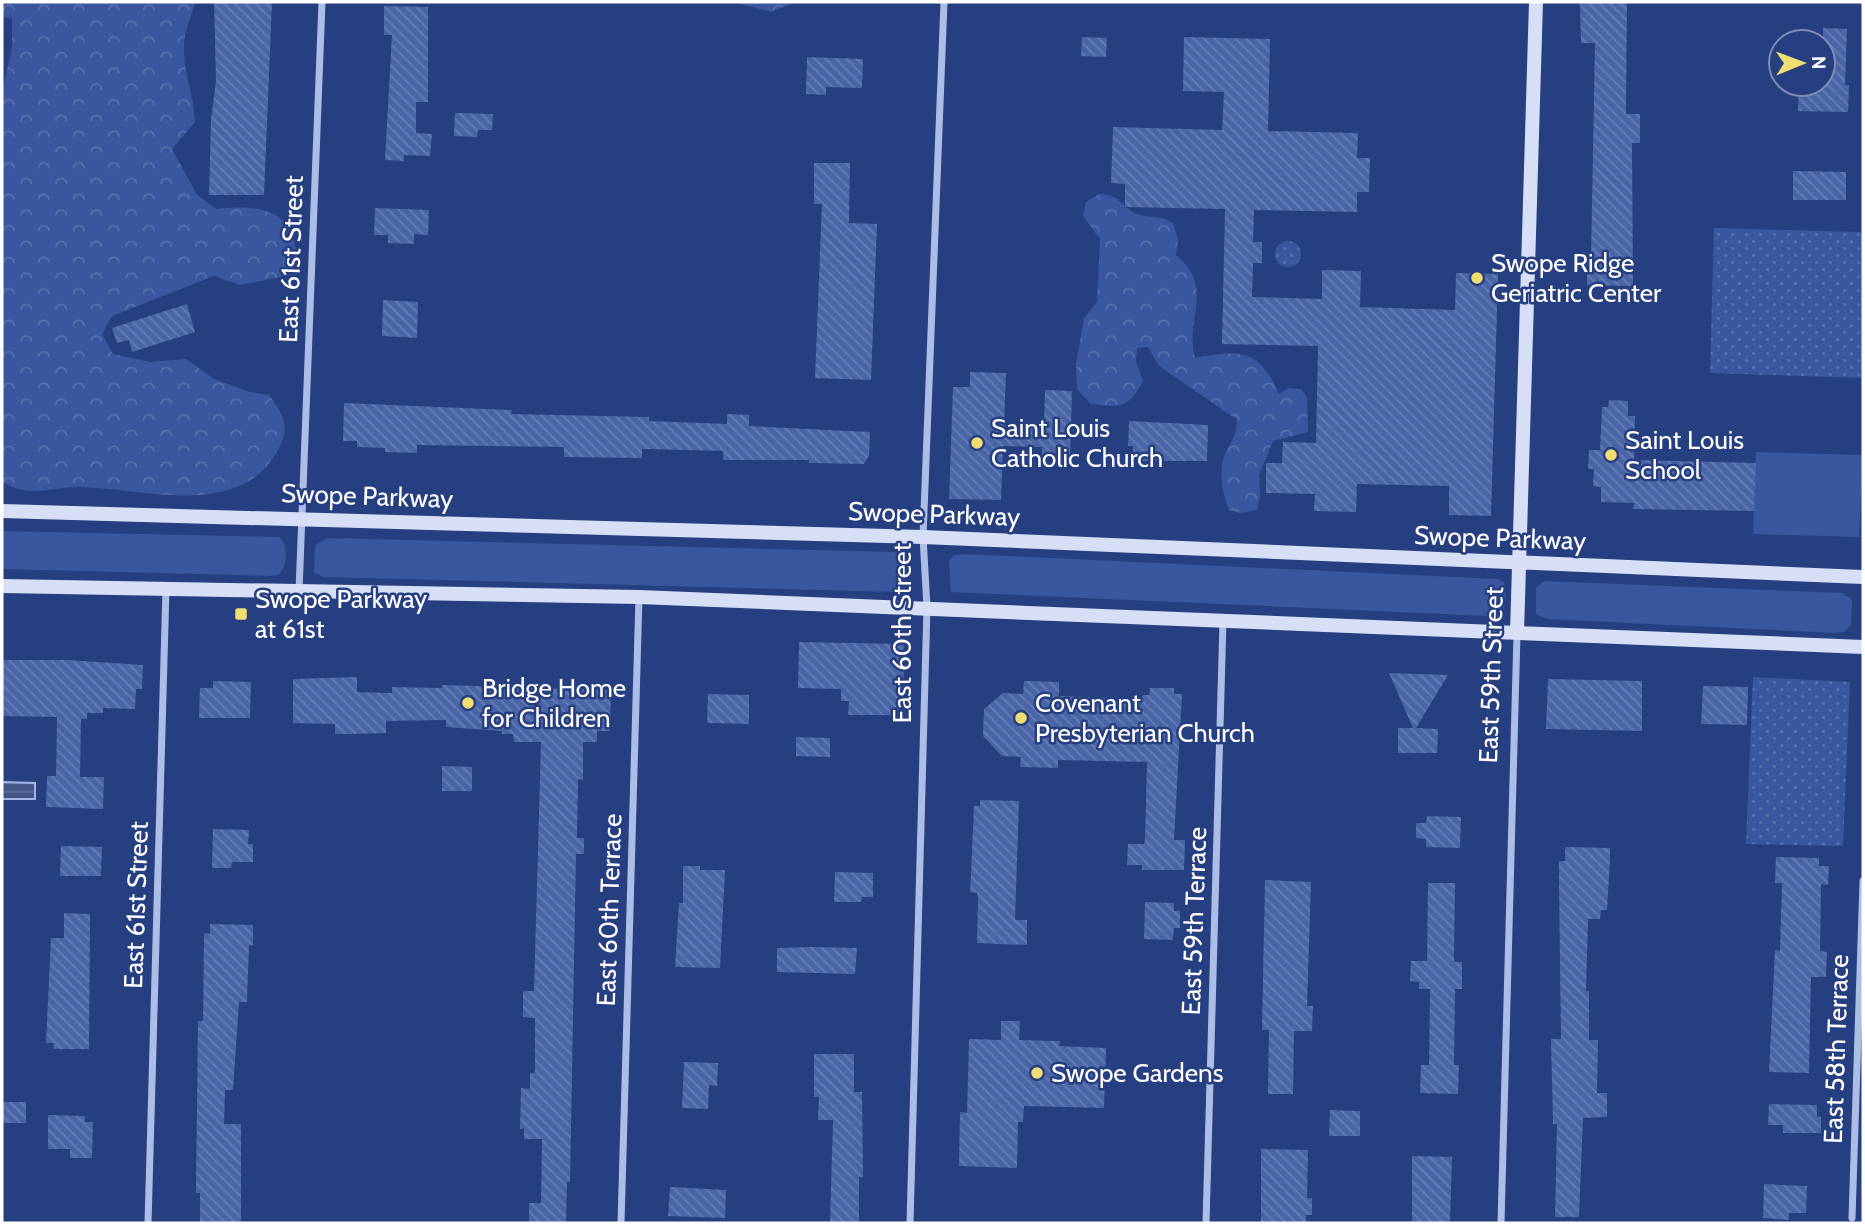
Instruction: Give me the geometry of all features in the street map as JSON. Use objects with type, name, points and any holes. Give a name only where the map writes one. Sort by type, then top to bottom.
[{"type":"main road","name":"East 59th Street","points":[[1517,633],[1536,2]]},
{"type":"main road","name":"Swope Parkway","points":[[2,511],[923,537],[1863,577]]},
{"type":"main road","points":[[2,586],[639,597],[1863,647]]},
{"type":"street","name":"East 61st Street","points":[[299,591],[322,2]]},
{"type":"street","name":"East 60th Street","points":[[910,1223],[927,607],[923,537],[944,2]]},
{"type":"street","name":"East 61st Street","points":[[148,1223],[166,589]]},
{"type":"street","name":"East 60th Terrace","points":[[621,1223],[639,597]]},
{"type":"street","name":"East 59th Terrace","points":[[1206,1223],[1223,621]]},
{"type":"street","name":"East 59th Street","points":[[1501,1223],[1517,633]]},
{"type":"street","name":"East 58th Terrace","points":[[1852,1218],[1863,881]]},
{"type":"green space","points":[[2,2],[195,2],[184,45],[195,122],[172,149],[197,195],[216,209],[252,208],[266,211],[287,225],[296,254],[296,274],[240,285],[214,276],[112,316],[102,334],[113,354],[150,362],[186,359],[214,379],[250,392],[269,395],[282,415],[284,436],[277,452],[260,473],[238,486],[214,493],[187,495],[79,487],[30,491],[20,490],[2,481],[2,93],[12,47],[12,18],[2,17]]},
{"type":"green space","points":[[734,2],[795,2],[771,12]]},
{"type":"green space","points":[[1099,194],[1117,199],[1134,213],[1173,223],[1178,240],[1176,255],[1188,267],[1197,292],[1193,330],[1195,358],[1224,354],[1246,356],[1264,368],[1279,394],[1288,388],[1301,389],[1307,398],[1308,432],[1273,441],[1259,475],[1260,496],[1257,510],[1241,513],[1229,510],[1224,494],[1223,459],[1236,431],[1236,419],[1159,366],[1148,347],[1137,348],[1136,362],[1143,381],[1133,397],[1123,404],[1091,404],[1077,389],[1076,364],[1084,318],[1097,302],[1100,239],[1083,216],[1086,202]]},
{"type":"green space","points":[[1714,228],[1863,232],[1863,378],[1710,373]]},
{"type":"green space","points":[[1288,241],[1297,245],[1301,254],[1297,263],[1288,267],[1279,263],[1275,254],[1279,245]]},
{"type":"green space","points":[[1756,452],[1863,455],[1859,537],[1753,534]]},
{"type":"green space","points":[[2,531],[279,537],[286,556],[284,567],[278,575],[272,576],[2,569]]},
{"type":"green space","points":[[328,538],[893,552],[906,555],[907,586],[899,592],[323,577],[314,572],[315,545]]},
{"type":"green space","points":[[955,555],[1498,579],[1504,582],[1506,598],[1501,614],[1487,616],[951,592],[949,560]]},
{"type":"green space","points":[[1544,581],[1843,593],[1852,600],[1851,625],[1844,632],[1835,633],[1546,619],[1536,614],[1536,588]]},
{"type":"green space","points":[[1753,677],[1850,682],[1843,846],[1746,844]]},
{"type":"shaded area","points":[[2,782],[35,783],[35,799],[2,799]]},
{"type":"building","points":[[214,2],[272,2],[264,195],[209,195],[211,120],[216,81]]},
{"type":"building","points":[[1580,2],[1627,2],[1626,114],[1640,114],[1640,143],[1632,143],[1633,286],[1587,285],[1587,260],[1591,260],[1595,43],[1581,43]]},
{"type":"building","points":[[384,6],[428,7],[428,102],[416,102],[416,133],[432,134],[430,156],[404,155],[404,161],[385,160],[392,35],[384,35]]},
{"type":"building","points":[[1837,29],[1847,29],[1845,85],[1849,85],[1848,112],[1798,111],[1798,98],[1837,98]]},
{"type":"building","points":[[1082,37],[1107,38],[1106,57],[1081,56]]},
{"type":"building","name":"Swope Ridge Geriatric Center","points":[[1184,37],[1270,39],[1268,131],[1358,133],[1357,158],[1370,158],[1369,192],[1357,192],[1357,212],[1254,210],[1253,242],[1262,242],[1262,263],[1253,263],[1252,297],[1322,299],[1322,270],[1361,271],[1360,307],[1455,310],[1456,273],[1498,274],[1491,516],[1449,515],[1449,486],[1357,484],[1356,512],[1314,511],[1315,494],[1266,493],[1266,463],[1282,463],[1283,442],[1316,443],[1318,346],[1222,344],[1225,209],[1125,207],[1125,184],[1111,183],[1113,127],[1222,130],[1224,92],[1183,91]]},
{"type":"building","points":[[807,57],[863,59],[862,88],[826,87],[826,95],[806,94]]},
{"type":"building","points":[[455,113],[493,114],[492,130],[478,130],[477,137],[454,136]]},
{"type":"building","points":[[814,163],[850,163],[849,223],[877,224],[871,380],[815,378],[822,204],[814,204]]},
{"type":"building","points":[[1793,171],[1846,172],[1846,200],[1793,200]]},
{"type":"building","points":[[375,208],[429,210],[428,235],[414,234],[414,244],[388,243],[388,235],[374,235]]},
{"type":"building","points":[[383,300],[418,302],[417,338],[382,336]]},
{"type":"building","points":[[187,304],[195,332],[132,352],[129,340],[117,343],[112,328]]},
{"type":"building","name":"Saint Louis Catholic Church","points":[[970,372],[1006,373],[1004,425],[1044,426],[1045,390],[1072,391],[1070,456],[1042,455],[1042,447],[1003,446],[1001,500],[949,499],[953,387],[970,387]]},
{"type":"building","name":"Saint Louis School","points":[[1609,400],[1628,401],[1628,416],[1635,416],[1634,460],[1756,463],[1754,511],[1633,509],[1634,503],[1601,502],[1601,487],[1593,486],[1594,469],[1588,469],[1589,450],[1600,450],[1602,407],[1608,407]]},
{"type":"building","points":[[344,403],[512,410],[511,414],[649,417],[649,421],[727,424],[727,414],[749,415],[749,426],[870,432],[869,456],[864,464],[809,463],[809,460],[723,460],[723,451],[648,449],[642,449],[642,458],[564,457],[564,447],[417,445],[417,453],[385,452],[385,448],[357,447],[357,441],[343,441]]},
{"type":"building","points":[[1129,421],[1208,425],[1207,461],[1133,461],[1133,446],[1128,446]]},
{"type":"building","points":[[799,642],[904,644],[903,715],[848,715],[849,701],[841,701],[841,689],[798,688]]},
{"type":"building","points":[[2,660],[67,660],[143,665],[142,689],[136,689],[135,709],[103,708],[103,713],[87,713],[87,719],[81,719],[80,777],[104,777],[103,809],[46,807],[47,776],[56,776],[57,717],[2,716]]},
{"type":"building","points":[[1389,673],[1448,675],[1416,728],[1438,729],[1437,753],[1398,753],[1398,728],[1413,728]]},
{"type":"building","points":[[357,677],[357,692],[392,693],[392,687],[442,688],[442,685],[611,690],[610,731],[597,731],[597,742],[583,742],[583,780],[578,779],[577,838],[584,838],[584,854],[576,854],[570,1182],[567,1182],[566,1223],[529,1223],[529,1203],[541,1203],[542,1139],[524,1139],[524,1128],[520,1129],[521,1088],[530,1089],[530,1073],[535,1073],[535,1018],[523,1017],[523,991],[534,991],[541,742],[514,742],[513,734],[502,734],[502,731],[446,727],[446,720],[386,721],[386,733],[352,734],[335,734],[335,724],[293,723],[293,679]]},
{"type":"building","points":[[1548,679],[1642,681],[1642,731],[1546,729]]},
{"type":"building","points":[[213,681],[251,682],[250,718],[199,718],[200,688],[213,688]]},
{"type":"building","points":[[1024,681],[1059,682],[1059,696],[1142,699],[1142,695],[1149,695],[1150,688],[1174,688],[1174,694],[1182,694],[1174,840],[1185,840],[1184,870],[1142,870],[1142,865],[1127,865],[1128,844],[1144,844],[1145,840],[1147,762],[1058,760],[1058,768],[1020,767],[1021,757],[1002,756],[983,736],[984,709],[1003,693],[1023,694]]},
{"type":"building","points":[[1703,686],[1748,687],[1747,725],[1701,724]]},
{"type":"building","points":[[708,694],[749,695],[749,724],[707,723]]},
{"type":"building","points":[[796,737],[830,738],[830,757],[796,756]]},
{"type":"building","points":[[442,766],[472,767],[472,791],[442,791]]},
{"type":"building","points":[[980,800],[1019,801],[1015,920],[1027,920],[1027,945],[977,943],[978,899],[977,893],[970,892],[974,806],[980,806]]},
{"type":"building","points":[[1427,816],[1461,817],[1460,848],[1426,847],[1426,839],[1416,838],[1416,823],[1426,823]]},
{"type":"building","points":[[213,829],[249,830],[248,844],[253,844],[253,862],[232,862],[231,868],[212,868]]},
{"type":"building","points":[[61,846],[102,847],[101,876],[60,876]]},
{"type":"building","points":[[1565,847],[1610,848],[1607,910],[1601,910],[1600,919],[1588,919],[1586,991],[1589,991],[1589,1040],[1598,1040],[1597,1093],[1607,1093],[1607,1117],[1583,1118],[1579,1217],[1555,1217],[1557,1124],[1553,1124],[1551,1039],[1561,1039],[1559,861],[1565,861]]},
{"type":"building","points":[[1776,857],[1819,858],[1819,866],[1829,866],[1828,885],[1821,884],[1820,951],[1827,952],[1826,977],[1811,977],[1809,1073],[1769,1072],[1775,950],[1780,951],[1782,883],[1775,883]]},
{"type":"building","points":[[683,866],[700,866],[700,870],[725,870],[720,968],[675,967],[679,903],[683,903]]},
{"type":"building","points":[[835,872],[873,873],[873,897],[862,897],[861,902],[834,902]]},
{"type":"building","points":[[1265,880],[1311,882],[1307,1006],[1313,1006],[1312,1031],[1294,1031],[1293,1094],[1268,1094],[1269,1030],[1262,1030]]},
{"type":"building","points":[[1428,883],[1455,883],[1454,962],[1462,962],[1462,989],[1455,989],[1454,1065],[1459,1065],[1458,1094],[1420,1093],[1421,1065],[1429,1065],[1430,989],[1419,989],[1419,982],[1410,981],[1411,961],[1427,961]]},
{"type":"building","points":[[1145,902],[1174,903],[1174,911],[1180,911],[1180,928],[1174,928],[1173,940],[1144,939]]},
{"type":"building","points":[[64,913],[90,914],[89,1049],[53,1049],[54,1043],[46,1043],[51,938],[64,938]]},
{"type":"building","points":[[210,924],[253,925],[253,945],[249,945],[247,1002],[239,1002],[233,1090],[225,1090],[224,1124],[241,1124],[241,1223],[200,1223],[200,1193],[196,1193],[198,1021],[203,1021],[204,933],[210,934]]},
{"type":"building","points":[[777,948],[857,948],[855,974],[777,972]]},
{"type":"building","name":"Swope Gardens","points":[[1001,1021],[1020,1021],[1019,1040],[1060,1041],[1059,1046],[1106,1048],[1104,1108],[1024,1106],[1023,1122],[1018,1122],[1017,1168],[959,1166],[960,1112],[967,1113],[969,1039],[1001,1040]]},
{"type":"building","points":[[814,1054],[854,1054],[854,1092],[862,1092],[863,1177],[859,1177],[859,1223],[830,1223],[833,1120],[818,1120],[819,1097],[814,1097]]},
{"type":"building","points":[[684,1062],[718,1063],[717,1086],[709,1085],[708,1109],[682,1108]]},
{"type":"building","points":[[2,1102],[26,1102],[26,1123],[2,1123]]},
{"type":"building","points":[[1769,1104],[1817,1105],[1817,1116],[1821,1117],[1821,1133],[1783,1133],[1783,1125],[1768,1125]]},
{"type":"building","points":[[1330,1110],[1360,1111],[1360,1136],[1329,1136]]},
{"type":"building","points":[[48,1115],[85,1116],[85,1122],[93,1122],[92,1158],[70,1158],[70,1149],[48,1149]]},
{"type":"building","points":[[1261,1149],[1308,1150],[1307,1198],[1312,1198],[1312,1215],[1306,1215],[1306,1223],[1261,1223]]},
{"type":"building","points":[[1412,1156],[1452,1157],[1450,1223],[1412,1223]]},
{"type":"building","points":[[1764,1184],[1807,1186],[1806,1213],[1789,1213],[1789,1220],[1763,1218]]},
{"type":"building","points":[[670,1187],[726,1190],[725,1218],[668,1216]]},
{"type":"place","name":"Swope Ridge Geriatric Center","points":[[1477,278]]},
{"type":"place","name":"Saint Louis Catholic Church","points":[[977,443]]},
{"type":"place","name":"Saint Louis School","points":[[1611,455]]},
{"type":"place","name":"Swope Parkway at 61st","points":[[241,614]]},
{"type":"place","name":"Bridge Home for Children","points":[[468,703]]},
{"type":"place","name":"Covenant Presbyterian Church","points":[[1021,718]]},
{"type":"place","name":"Swope Gardens","points":[[1037,1073]]}]
